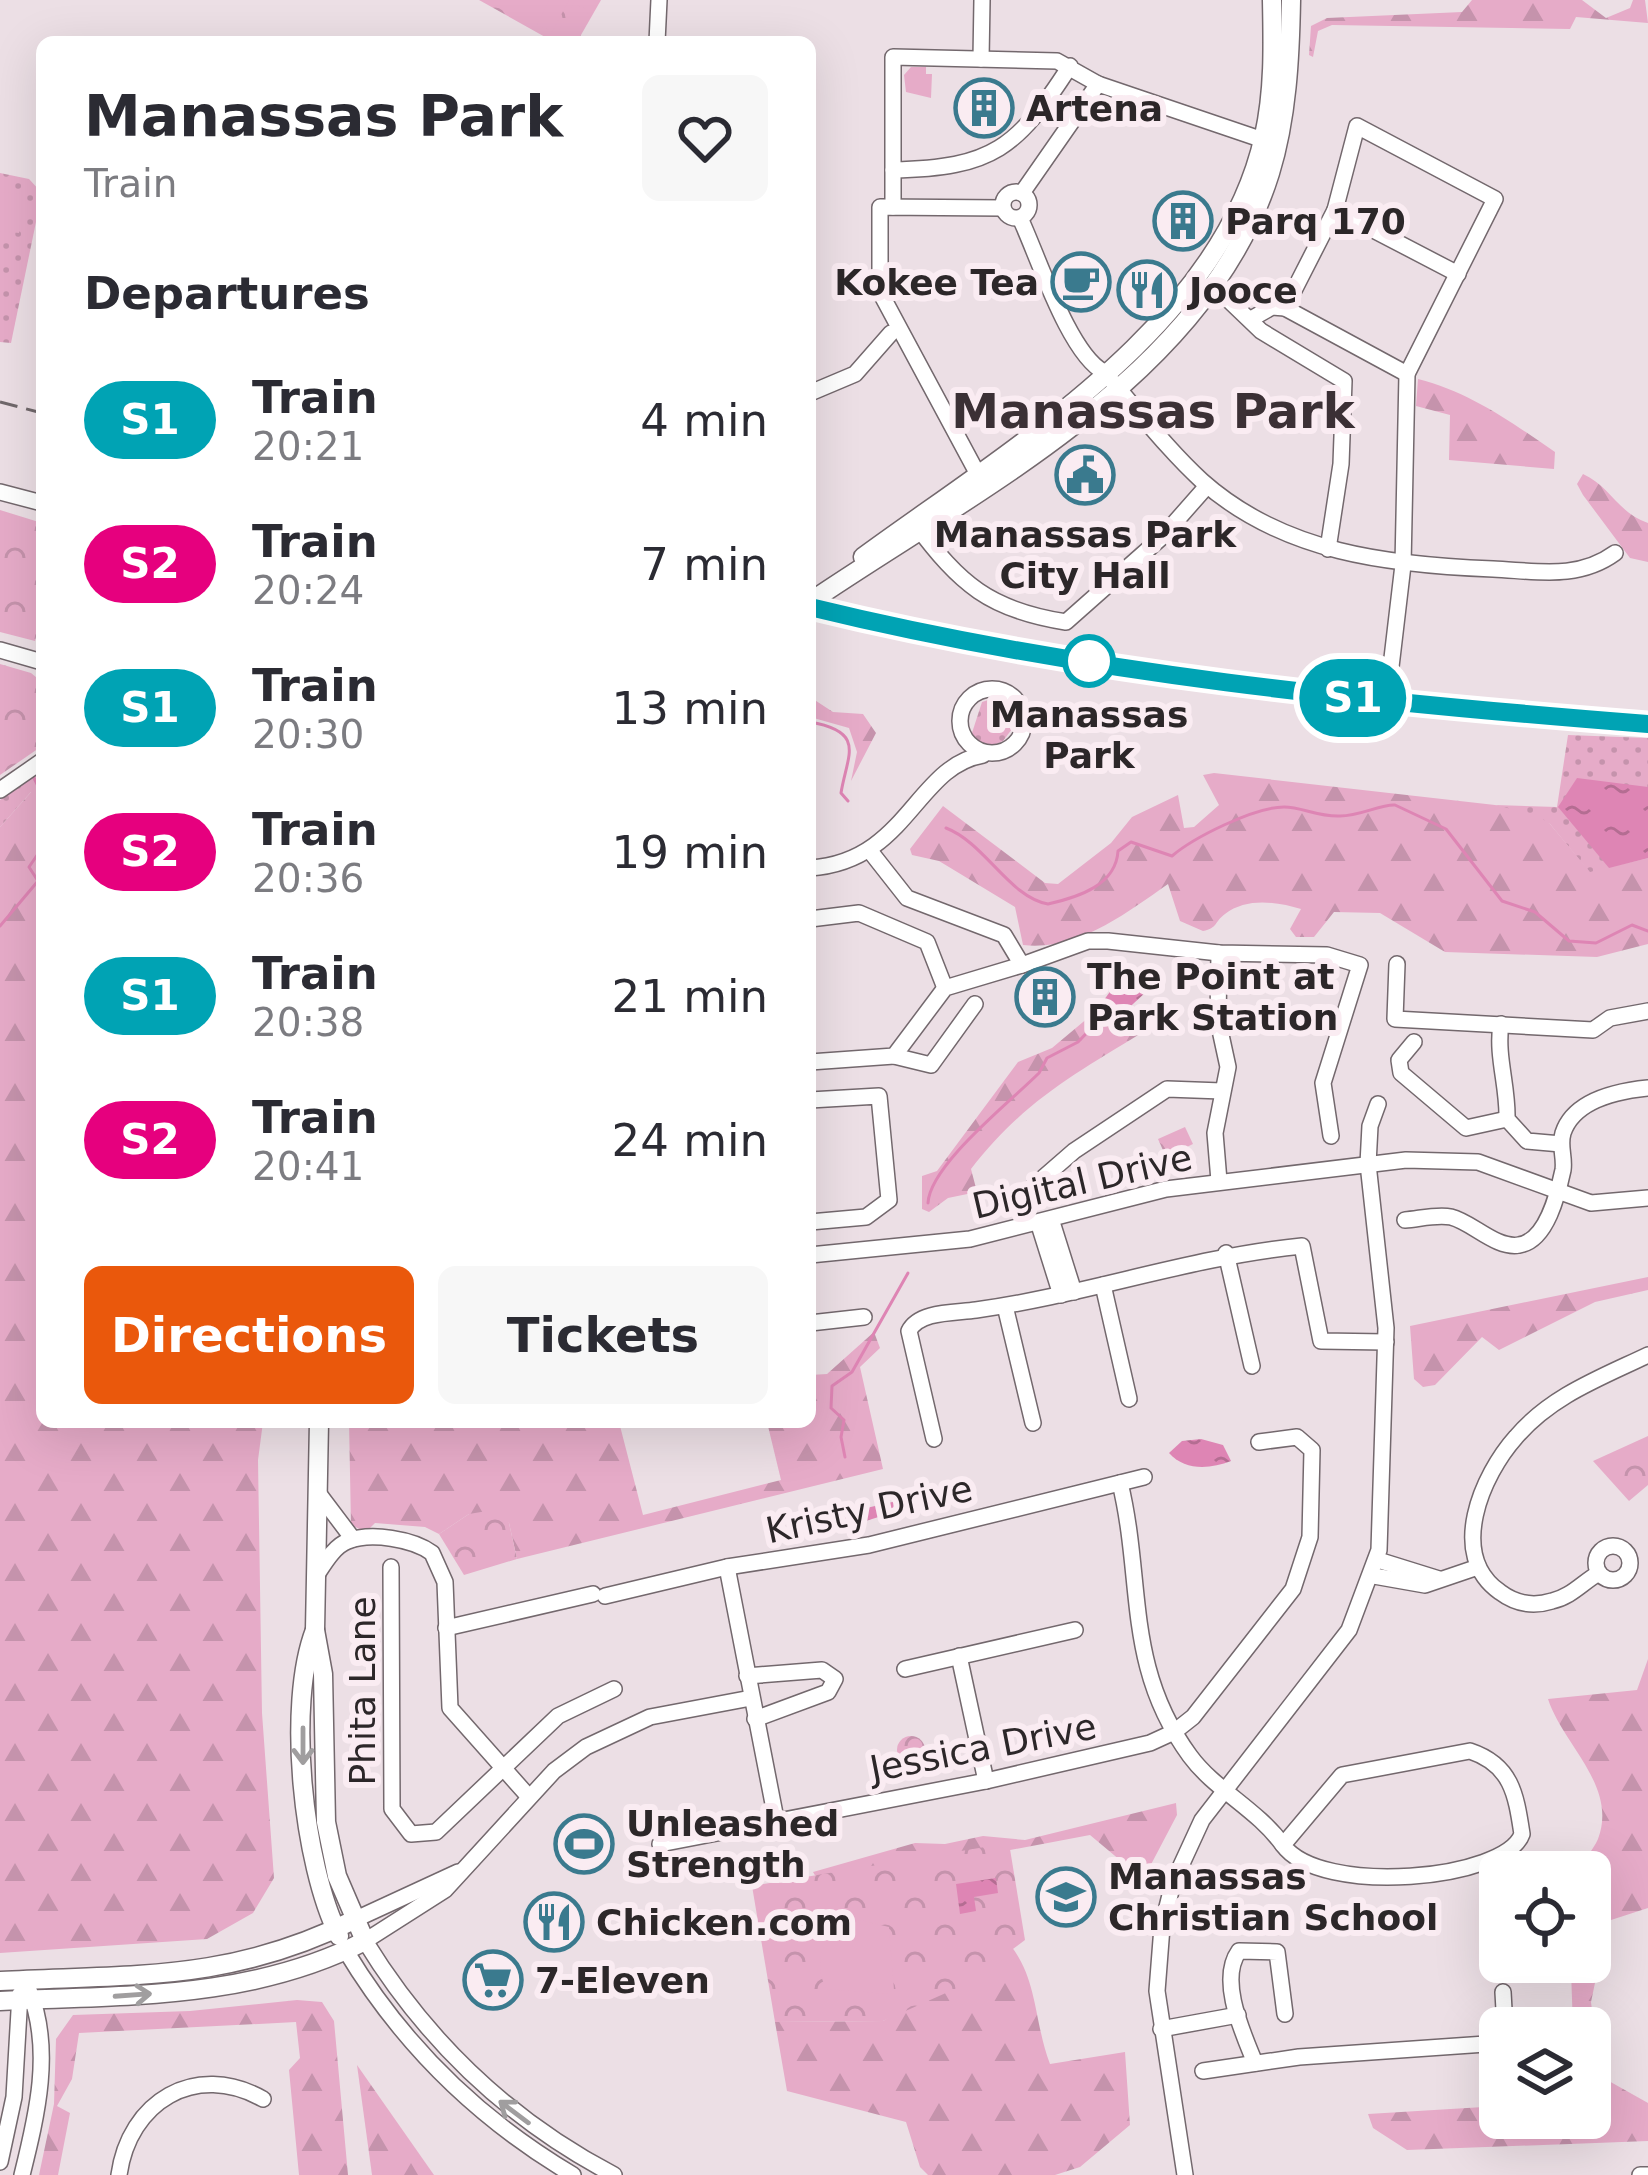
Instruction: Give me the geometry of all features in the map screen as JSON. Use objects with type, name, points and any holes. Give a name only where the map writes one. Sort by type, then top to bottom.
[{"type":"main road","points":[[1214,286],[1211,278],[1227,230],[1270,143],[1272,0]]},
{"type":"main road","points":[[816,597],[917,527],[977,476],[1178,330],[1214,286],[1252,222],[1270,143],[1291,0]]},
{"type":"main road","points":[[917,527],[997,485],[1110,379],[1175,306],[1227,230]]},
{"type":"main road","points":[[319,1428],[314,1630],[304,1677],[305,1814],[312,1862],[335,1929],[356,1946]]},
{"type":"main road","points":[[314,1630],[323,1674],[326,1822],[354,1920],[356,1946]]},
{"type":"main road","points":[[0,1981],[225,1968],[286,1952],[354,1920]]},
{"type":"main road","points":[[17,2001],[232,1987],[356,1946]]},
{"type":"street","points":[[657,36],[659,0]]},
{"type":"street","points":[[981,59],[982,0]]},
{"type":"street","points":[[997,485],[977,476],[881,296],[878,271],[893,170],[893,57],[1070,65],[1098,83],[1270,143]]},
{"type":"street","points":[[893,170],[961,166],[1008,146],[1033,121],[1070,65]]},
{"type":"street","points":[[1003,208],[1006,196],[1022,194],[1098,83]]},
{"type":"street","points":[[1285,308],[1335,211],[1358,126],[1495,199],[1407,374],[1403,565],[1390,675]]},
{"type":"street","points":[[1021,218],[1029,204],[1022,194]]},
{"type":"street","points":[[887,207],[1003,208]]},
{"type":"street","points":[[1003,208],[1011,218],[1021,218]]},
{"type":"street","points":[[1335,211],[1458,274]]},
{"type":"street","points":[[1021,218],[1091,365],[1110,379],[1207,486],[1274,528],[1328,549],[1403,565],[1578,572],[1615,553]]},
{"type":"street","points":[[1214,286],[1261,332],[1344,381],[1341,464],[1328,549]]},
{"type":"street","points":[[1251,319],[1272,307],[1285,308],[1407,374]]},
{"type":"street","points":[[816,390],[855,374],[891,332]]},
{"type":"street","points":[[917,527],[984,599],[1027,616],[1066,622],[1153,546],[1207,486]]},
{"type":"street","points":[[0,492],[36,501]]},
{"type":"street","points":[[0,650],[36,660]]},
{"type":"street","points":[[816,866],[870,851],[952,767],[1013,742],[1022,724],[1018,700],[1000,688],[978,693],[966,710],[952,767]]},
{"type":"street","points":[[964,732],[969,747],[983,755]]},
{"type":"street","points":[[0,790],[36,764]]},
{"type":"street","points":[[870,851],[907,898],[1004,935],[1022,965]]},
{"type":"street","points":[[816,918],[859,913],[927,942],[945,988]]},
{"type":"street","points":[[894,1056],[945,988],[1088,941],[1219,953],[1327,955],[1360,965],[1323,1083],[1331,1136]]},
{"type":"street","points":[[1219,953],[1218,1021],[1228,1067],[1215,1132],[1219,1180]]},
{"type":"street","points":[[1397,964],[1395,1019],[1593,1030],[1610,1018],[1648,1011]]},
{"type":"street","points":[[816,1062],[894,1056],[931,1065],[975,1004]]},
{"type":"street","points":[[1501,1024],[1498,1048],[1507,1079],[1507,1119],[1527,1141],[1561,1144]]},
{"type":"street","points":[[1414,1042],[1399,1060],[1401,1073],[1466,1128],[1507,1119]]},
{"type":"street","points":[[1405,1220],[1450,1217],[1515,1246],[1540,1233],[1556,1194],[1566,1127],[1586,1107],[1614,1092],[1648,1088]]},
{"type":"street","points":[[1020,1198],[1074,1150],[1167,1089],[1222,1091]]},
{"type":"street","points":[[816,1100],[879,1096],[889,1200],[866,1217],[816,1221]]},
{"type":"street","points":[[1185,2175],[1161,2029],[1158,1960],[1166,1907],[1190,1842],[1225,1789],[1349,1630],[1376,1568],[1386,1342],[1383,1268],[1368,1164],[1370,1126],[1378,1104]]},
{"type":"street","name":"Digital Drive","points":[[816,1254],[970,1239],[1219,1180],[1368,1164],[1457,1159],[1556,1194],[1609,1204],[1647,1204]]},
{"type":"street","points":[[1046,1224],[1068,1293]]},
{"type":"street","points":[[934,1438],[910,1327],[925,1317],[1068,1293],[1226,1253],[1302,1246],[1321,1340],[1386,1342]]},
{"type":"street","points":[[1226,1253],[1252,1366]]},
{"type":"street","points":[[1103,1285],[1129,1399]]},
{"type":"street","points":[[1005,1306],[1033,1423]]},
{"type":"street","points":[[816,1322],[864,1317]]},
{"type":"street","points":[[1599,1573],[1557,1600],[1531,1604],[1496,1590],[1478,1567],[1473,1540],[1482,1491],[1512,1440],[1563,1396],[1648,1354]]},
{"type":"street","points":[[1174,1732],[1193,1717],[1273,1618],[1305,1559],[1312,1450],[1298,1437],[1258,1442]]},
{"type":"street","name":"Kristy Drive","points":[[446,1628],[727,1568],[869,1545],[1144,1477]]},
{"type":"street","points":[[1120,1483],[1132,1538],[1135,1616],[1154,1695],[1197,1765],[1301,1864],[1360,1880],[1447,1870],[1517,1846],[1522,1834],[1516,1789],[1507,1774],[1470,1750],[1350,1771],[1335,1781],[1283,1844]]},
{"type":"street","points":[[318,1492],[352,1539]]},
{"type":"street","points":[[316,1576],[338,1548],[352,1539],[413,1543],[432,1553],[445,1582],[450,1708],[529,1797]]},
{"type":"street","points":[[1376,1568],[1438,1579],[1478,1567]]},
{"type":"street","name":"Phita Lane","points":[[391,1568],[392,1809],[398,1823],[411,1834],[436,1832],[502,1769]]},
{"type":"street","points":[[727,1568],[776,1820]]},
{"type":"street","points":[[905,1669],[1076,1630]]},
{"type":"street","points":[[959,1656],[986,1780]]},
{"type":"street","points":[[747,1676],[822,1670],[835,1679],[828,1692],[755,1719]]},
{"type":"street","points":[[502,1769],[563,1712],[614,1689]]},
{"type":"street","points":[[356,1946],[445,1890],[571,1757],[626,1726],[751,1698]]},
{"type":"street","name":"Jessica Drive","points":[[660,1844],[986,1780],[1150,1743],[1174,1732]]},
{"type":"street","points":[[354,1920],[458,1872]]},
{"type":"street","points":[[356,1946],[476,2079],[548,2136],[613,2175]]},
{"type":"street","points":[[356,1946],[385,2008],[439,2070],[500,2126],[573,2175]]},
{"type":"street","points":[[1255,2063],[1238,2015],[1233,1961],[1245,1948],[1276,1952],[1285,2014]]},
{"type":"street","points":[[0,2162],[14,2097],[17,2001],[26,1980]]},
{"type":"street","points":[[1503,1992],[1504,2007]]},
{"type":"street","points":[[17,2001],[40,2020],[40,2075],[22,2175]]},
{"type":"street","points":[[1161,2029],[1238,2015]]},
{"type":"street","points":[[1203,2071],[1479,2045]]},
{"type":"street","points":[[118,2175],[136,2119],[163,2097],[219,2088],[263,2099]]},
{"type":"green space","points":[[479,0],[601,0],[580,36],[543,36]]},
{"type":"green space","points":[[549,0],[569,0],[552,32],[537,24]]},
{"type":"green space","points":[[1472,0],[1582,0],[1606,18],[1630,8],[1633,0],[1645,0],[1648,23],[1576,17],[1570,29],[1332,25],[1318,31],[1313,57],[1309,55],[1311,26],[1327,18],[1462,12]]},
{"type":"green space","points":[[574,3],[589,11],[573,36],[556,36]]},
{"type":"green space","points":[[911,67],[926,67],[926,74],[932,74],[931,98],[906,92],[904,75]]},
{"type":"green space","points":[[0,173],[29,179],[36,187],[36,222],[11,343],[0,342]]},
{"type":"green space","points":[[0,192],[23,194],[19,233],[0,231]]},
{"type":"green space","points":[[1418,379],[1473,400],[1522,430],[1555,452],[1554,469],[1449,460],[1450,415],[1416,406]]},
{"type":"green space","points":[[1583,474],[1648,523],[1648,562],[1630,558],[1583,495],[1577,484]]},
{"type":"green space","points":[[0,510],[36,521],[36,637],[35,641],[0,632]]},
{"type":"green space","points":[[0,664],[36,677],[36,750],[0,775]]},
{"type":"green space","points":[[997,697],[1013,706],[1015,725],[1003,741],[985,749],[971,736],[982,702]]},
{"type":"green space","points":[[816,701],[833,712],[863,714],[876,733],[851,781],[857,752],[849,728],[816,719]]},
{"type":"green space","points":[[1568,735],[1648,738],[1648,858],[1590,873],[1550,824],[1495,805],[1557,807]]},
{"type":"green space","points":[[36,775],[36,799],[31,792],[0,827],[0,800]]},
{"type":"green space","points":[[1203,775],[1495,805],[1537,815],[1590,872],[1648,858],[1648,944],[1597,957],[1445,952],[1380,913],[1334,912],[1314,937],[1296,937],[1290,929],[1301,909],[1262,902],[1234,909],[1203,931],[1180,921],[1168,884],[1082,936],[1023,945],[1015,907],[939,861],[912,855],[910,849],[943,806],[1045,883],[1058,884],[1111,843],[1132,817],[1178,795],[1184,828],[1194,827],[1219,805]]},
{"type":"green space","points":[[32,791],[36,796],[36,1428],[262,1428],[258,1460],[262,1713],[274,1878],[253,1913],[207,1939],[0,1953],[0,827]]},
{"type":"green space","points":[[1146,1005],[1143,1032],[1050,1092],[990,1146],[971,1169],[977,1192],[948,1198],[929,1212],[922,1209],[922,1176],[937,1171],[1018,1062],[1052,1048],[1089,1017],[1107,1022],[1111,1029],[1128,1030]]},
{"type":"green space","points":[[1185,1127],[1193,1144],[1166,1157],[1158,1139]]},
{"type":"green space","points":[[1648,1277],[1648,1290],[1595,1302],[1499,1350],[1482,1337],[1435,1385],[1423,1387],[1414,1379],[1410,1326]]},
{"type":"green space","points":[[874,1332],[880,1348],[860,1367],[883,1469],[517,1559],[509,1523],[469,1514],[439,1534],[425,1527],[375,1523],[366,1532],[351,1525],[349,1428],[621,1428],[643,1515],[781,1480],[768,1428],[816,1428],[816,1375],[827,1374]]},
{"type":"green space","points":[[1648,1436],[1648,1485],[1629,1501],[1593,1461]]},
{"type":"green space","points":[[493,1510],[509,1523],[517,1559],[464,1575],[439,1534],[469,1514]]},
{"type":"green space","points":[[1648,1659],[1648,1908],[1611,1920],[1611,1851],[1590,1851],[1598,1839],[1601,1801],[1548,1699],[1637,1690]]},
{"type":"green space","points":[[911,1736],[921,1740],[925,1750],[921,1760],[911,1764],[901,1760],[897,1750],[901,1740]]},
{"type":"green space","points":[[1176,1803],[1177,1815],[1146,1874],[1139,1876],[1090,1835],[1005,1851],[973,1849],[953,1861],[816,1877],[813,1872],[915,1843],[945,1844],[983,1836],[1025,1840]]},
{"type":"green space","points":[[1009,1843],[1025,1940],[966,1984],[883,2021],[775,2022],[752,1886]]},
{"type":"green space","points":[[860,1920],[889,1927],[894,1990],[889,1994],[826,1989],[820,1966],[824,1946],[838,1930]]},
{"type":"green space","points":[[1011,1946],[1031,1988],[1050,2064],[1125,2052],[1130,2125],[1080,2167],[1055,2175],[928,2175],[920,2167],[906,2122],[787,2091],[775,2022],[883,2021]]},
{"type":"green space","points":[[1571,1983],[1595,1983],[1592,2007],[1572,2007]]},
{"type":"green space","points":[[297,2000],[322,2002],[334,2021],[348,2175],[299,2175],[289,2070],[300,2058],[296,2022],[79,2033],[72,2079],[57,2106],[70,2113],[58,2175],[39,2175],[54,2104],[56,2039],[73,2015],[190,2011]]},
{"type":"green space","points":[[357,2065],[434,2175],[372,2175]]},
{"type":"green space","points":[[1611,2082],[1648,2103],[1648,2141],[1407,2150],[1373,2128],[1368,2114],[1479,2107],[1479,2139],[1611,2139]]},
{"type":"water","points":[[1577,778],[1648,787],[1648,858],[1609,868],[1558,807]]},
{"type":"water","points":[[1144,971],[1150,981],[1147,991],[1119,1017],[1105,1014],[1101,1004],[1120,978]]},
{"type":"water","points":[[1201,1439],[1223,1445],[1231,1461],[1198,1467],[1169,1453],[1182,1441]]},
{"type":"water","points":[[901,1500],[904,1509],[853,1525],[819,1529],[810,1521]]},
{"type":"water","points":[[996,1878],[998,1893],[974,1897],[976,1911],[960,1914],[956,1884]]},
{"type":"waterway","points":[[816,723],[846,739],[849,756],[841,793],[848,801]]},
{"type":"waterway","points":[[34,778],[36,782]]},
{"type":"waterway","points":[[946,828],[973,845],[1021,891],[1048,904],[1103,881],[1118,851],[1131,842],[1172,856],[1225,825],[1271,808],[1340,816],[1395,805],[1446,829],[1502,901],[1535,912],[1569,941],[1596,943],[1632,925],[1648,931]]},
{"type":"waterway","points":[[36,857],[29,867],[36,878]]},
{"type":"waterway","points":[[0,926],[36,883]]},
{"type":"waterway","points":[[928,1203],[932,1188],[956,1153],[1039,1073],[1047,1058],[1078,1042],[1105,1014]]},
{"type":"waterway","points":[[845,1457],[844,1420],[831,1408],[832,1386],[852,1372],[908,1273]]},
{"type":"railway","points":[[0,402],[36,411]]},
{"type":"railway","points":[[816,608],[1017,650],[1226,683],[1648,724]]},
{"type":"train","name":"S1","points":[[816,609],[965,640],[1167,674],[1412,705],[1648,724]]},
{"type":"place","name":"Artena","points":[[984,108]]},
{"type":"place","name":"Parq 170","points":[[1183,221]]},
{"type":"place","name":"Kokee Tea","points":[[1081,282]]},
{"type":"place","name":"Jooce","points":[[1147,290]]},
{"type":"place","name":"Manassas Park City Hall","points":[[1085,475]]},
{"type":"place","name":"Manassas Park","points":[[1089,661]]},
{"type":"place","name":"The Point at Park Station","points":[[1045,997]]},
{"type":"place","name":"Unleashed Strength","points":[[584,1844]]},
{"type":"place","name":"Manassas Christian School","points":[[1066,1897]]},
{"type":"place","name":"Chicken.com","points":[[554,1922]]},
{"type":"place","name":"7-Eleven","points":[[493,1980]]},
{"type":"district","name":"Manassas Park","points":[[1153,411]]}]
